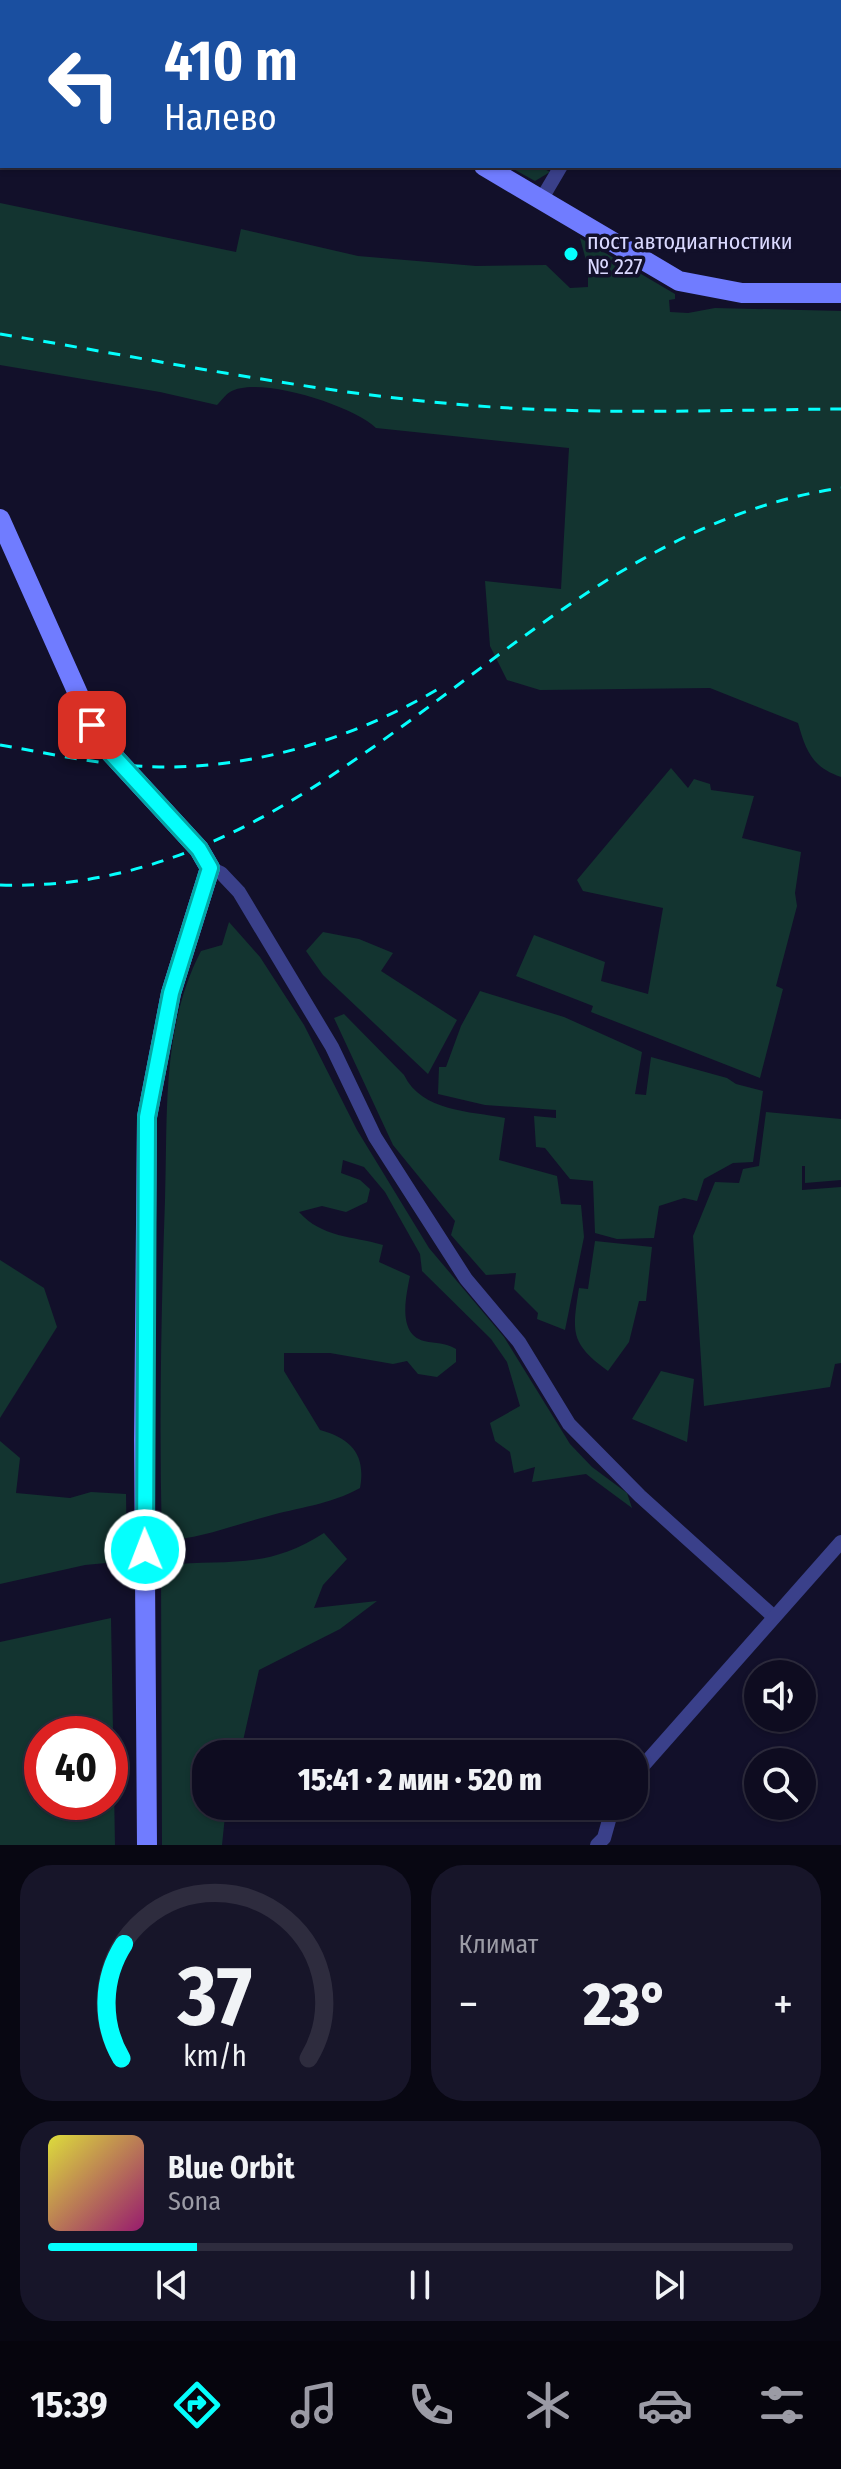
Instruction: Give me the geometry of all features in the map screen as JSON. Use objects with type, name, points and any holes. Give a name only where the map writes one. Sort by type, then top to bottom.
[{"type":"street","points":[[487,168],[659,270],[703,288],[742,293],[841,293]]},
{"type":"street","points":[[541,200],[560,168]]},
{"type":"street","points":[[0,519],[92,725],[107,749],[199,849],[210,868],[239,892],[332,1047],[375,1137],[466,1279],[519,1342],[569,1424],[640,1496],[773,1616]]},
{"type":"street","points":[[147,1845],[144,1440],[147,1117],[171,993],[210,868]]},
{"type":"street","points":[[648,1760],[841,1542]]},
{"type":"street","points":[[597,1845],[604,1838],[609,1820]]},
{"type":"green space","points":[[512,168],[543,168],[550,172],[535,181]]},
{"type":"green space","points":[[0,203],[236,252],[241,229],[358,256],[476,266],[546,265],[570,288],[588,287],[588,268],[580,238],[675,294],[675,299],[669,300],[670,312],[688,313],[715,308],[841,311],[841,777],[823,768],[812,757],[798,723],[710,688],[540,690],[507,680],[490,646],[485,581],[561,589],[569,448],[376,428],[327,402],[283,390],[244,388],[230,392],[217,405],[160,392],[0,365]]},
{"type":"green space","points":[[671,768],[688,788],[694,779],[710,784],[711,790],[754,796],[742,838],[801,852],[795,893],[797,906],[776,986],[783,989],[760,1078],[591,1012],[593,1006],[516,976],[534,935],[605,962],[601,981],[648,994],[663,908],[583,891],[577,880]]},
{"type":"green space","points":[[229,922],[260,957],[304,1025],[357,1130],[429,1248],[504,1337],[570,1444],[592,1467],[627,1493],[632,1508],[586,1474],[532,1482],[535,1467],[514,1473],[510,1452],[495,1441],[490,1423],[520,1406],[507,1362],[491,1339],[422,1271],[420,1254],[385,1192],[364,1167],[343,1160],[341,1173],[360,1180],[370,1189],[367,1202],[346,1212],[322,1206],[299,1212],[318,1227],[338,1235],[383,1245],[379,1262],[410,1276],[405,1313],[410,1331],[424,1341],[456,1349],[456,1362],[437,1377],[418,1374],[407,1361],[393,1364],[330,1353],[284,1353],[284,1371],[320,1430],[341,1438],[354,1450],[361,1466],[360,1488],[325,1502],[202,1535],[162,1541],[162,1328],[169,1072],[179,1010],[188,980],[201,951],[222,945]]},
{"type":"green space","points":[[323,932],[359,939],[393,953],[381,971],[457,1020],[428,1074],[323,975],[306,951]]},
{"type":"green space","points":[[480,991],[564,1017],[642,1052],[635,1094],[646,1095],[651,1057],[763,1091],[753,1162],[733,1163],[704,1179],[697,1201],[684,1198],[659,1206],[654,1238],[617,1239],[595,1233],[593,1181],[570,1179],[545,1148],[536,1147],[534,1116],[556,1118],[556,1110],[485,1105],[438,1094],[439,1067],[446,1067],[461,1026]]},
{"type":"green space","points":[[344,1014],[422,1096],[448,1108],[505,1118],[499,1160],[557,1176],[561,1204],[581,1205],[584,1237],[565,1330],[537,1319],[538,1313],[514,1289],[516,1273],[486,1275],[451,1235],[455,1221],[393,1145],[334,1018]]},
{"type":"green space","points":[[766,1112],[841,1119],[841,1180],[805,1183],[805,1166],[802,1166],[802,1190],[841,1187],[841,1363],[835,1364],[830,1387],[704,1406],[693,1236],[715,1182],[739,1183],[743,1169],[759,1166]]},
{"type":"green space","points":[[595,1241],[652,1247],[646,1301],[639,1301],[629,1342],[608,1371],[586,1353],[575,1327],[579,1288],[588,1289]]},
{"type":"green space","points":[[0,1260],[44,1288],[57,1327],[0,1418]]},
{"type":"green space","points":[[661,1371],[694,1379],[687,1442],[632,1419]]},
{"type":"green space","points":[[0,1441],[20,1458],[16,1493],[70,1498],[91,1492],[126,1494],[127,1561],[85,1565],[0,1584]]},
{"type":"green space","points":[[324,1533],[347,1559],[323,1585],[314,1608],[377,1601],[340,1629],[259,1670],[243,1740],[192,1740],[192,1820],[225,1820],[222,1845],[162,1845],[161,1570],[165,1565],[266,1558],[303,1545]]},
{"type":"green space","points":[[111,1618],[113,1716],[24,1716],[24,1820],[115,1820],[115,1845],[0,1845],[0,1642]]},
{"type":"railway","points":[[0,334],[298,385],[418,401],[523,409],[614,411],[841,409]]},
{"type":"railway","points":[[0,885],[120,873],[229,834],[330,776],[523,637],[622,571],[727,519],[841,488]]},
{"type":"railway","points":[[0,745],[139,766],[196,766],[233,762],[305,747],[340,735],[374,722],[440,688]]},
{"type":"place","name":"пост автодиагностики № 227","points":[[571,254]]},
{"type":"route","points":[[92,725],[107,749],[199,849],[210,868],[171,993],[147,1117],[145,1550]]}]
